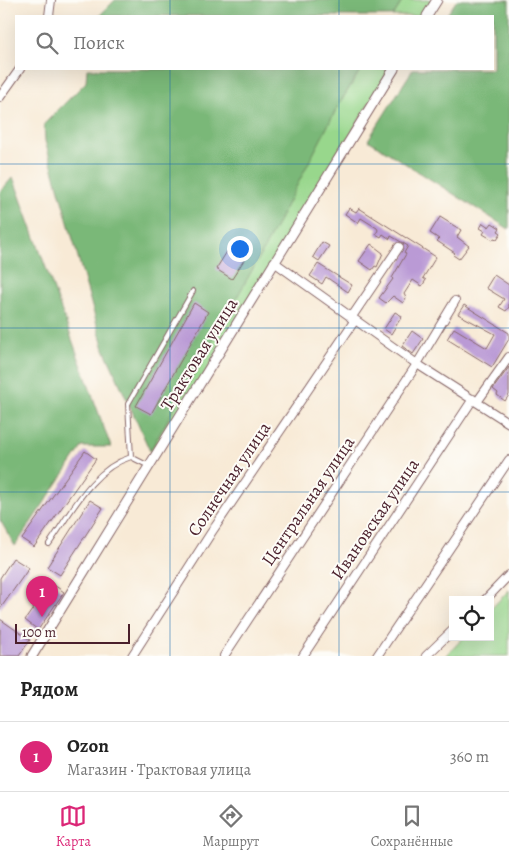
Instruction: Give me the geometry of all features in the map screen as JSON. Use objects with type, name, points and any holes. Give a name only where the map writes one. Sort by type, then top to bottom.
[{"type":"street","points":[[49,15],[51,0]]},
{"type":"street","points":[[428,15],[437,0]]},
{"type":"street","points":[[0,97],[19,70]]},
{"type":"street","name":"Трактовая улица","points":[[32,656],[393,70]]},
{"type":"street","name":"Солнечная улица","points":[[132,656],[399,247]]},
{"type":"street","points":[[274,262],[417,364],[509,423]]},
{"type":"street","name":"Центральная улица","points":[[224,656],[417,364],[455,301]]},
{"type":"street","name":"Ивановская улица","points":[[303,656],[475,400],[509,357]]},
{"type":"street","points":[[377,656],[509,460]]},
{"type":"street","points":[[489,596],[509,576]]},
{"type":"street","points":[[426,656],[449,634]]},
{"type":"lane","points":[[131,457],[128,404],[193,291]]},
{"type":"lane","points":[[50,544],[96,478],[114,462],[131,457],[149,466]]},
{"type":"green space","points":[[115,0],[403,0],[394,15],[100,15]]},
{"type":"green space","points":[[403,0],[432,0],[423,15],[394,15]]},
{"type":"green space","points":[[457,0],[509,0],[509,229],[368,140],[412,70],[494,70],[494,15],[447,15]]},
{"type":"green space","points":[[87,70],[360,70],[338,106],[263,251],[150,451],[104,349],[45,141],[44,124],[86,82]]},
{"type":"green space","points":[[360,70],[389,70],[155,456],[150,451],[338,106]]},
{"type":"green space","points":[[13,177],[111,447],[82,447],[15,546],[0,520],[0,192]]},
{"type":"green space","points":[[509,590],[509,656],[446,656],[460,641],[494,641],[494,606]]},
{"type":"building","points":[[349,208],[356,212],[359,208],[436,257],[423,278],[426,280],[422,286],[413,280],[404,294],[406,298],[403,303],[393,296],[386,303],[379,298],[393,279],[408,246],[391,236],[390,239],[383,234],[381,237],[376,234],[377,228],[361,218],[358,223],[345,214]]},
{"type":"building","points":[[440,217],[461,230],[457,237],[469,246],[459,259],[453,255],[455,253],[437,241],[439,239],[430,233]]},
{"type":"building","points":[[483,223],[489,227],[492,223],[500,228],[498,231],[501,233],[497,239],[494,238],[493,240],[483,234],[485,231],[480,228]]},
{"type":"building","points":[[322,242],[329,246],[319,261],[313,257]]},
{"type":"building","points":[[371,244],[383,253],[377,267],[375,266],[372,270],[359,261]]},
{"type":"building","points":[[228,250],[244,260],[232,279],[216,269]]},
{"type":"building","points":[[318,264],[352,285],[348,292],[326,277],[322,284],[310,276]]},
{"type":"building","points":[[494,275],[509,285],[509,307],[506,311],[499,307],[504,299],[486,288]]},
{"type":"building","points":[[194,303],[208,312],[151,414],[136,406]]},
{"type":"building","points":[[464,305],[509,333],[509,339],[492,367],[447,339],[454,328],[487,348],[495,334],[458,314]]},
{"type":"building","points":[[395,312],[402,316],[391,334],[384,329]]},
{"type":"building","points":[[412,331],[423,339],[413,354],[402,346]]},
{"type":"building","points":[[509,367],[509,395],[505,401],[493,389]]},
{"type":"building","points":[[85,451],[96,459],[34,547],[22,539]]},
{"type":"building","points":[[90,500],[103,508],[60,575],[47,567]]},
{"type":"building","points":[[13,558],[29,568],[0,609],[0,578]]},
{"type":"building","points":[[51,583],[64,592],[38,630],[25,620]]},
{"type":"building","points":[[0,619],[30,640],[19,656],[0,656]]},
{"type":"place","name":"Ozon","points":[[42,617]]}]
